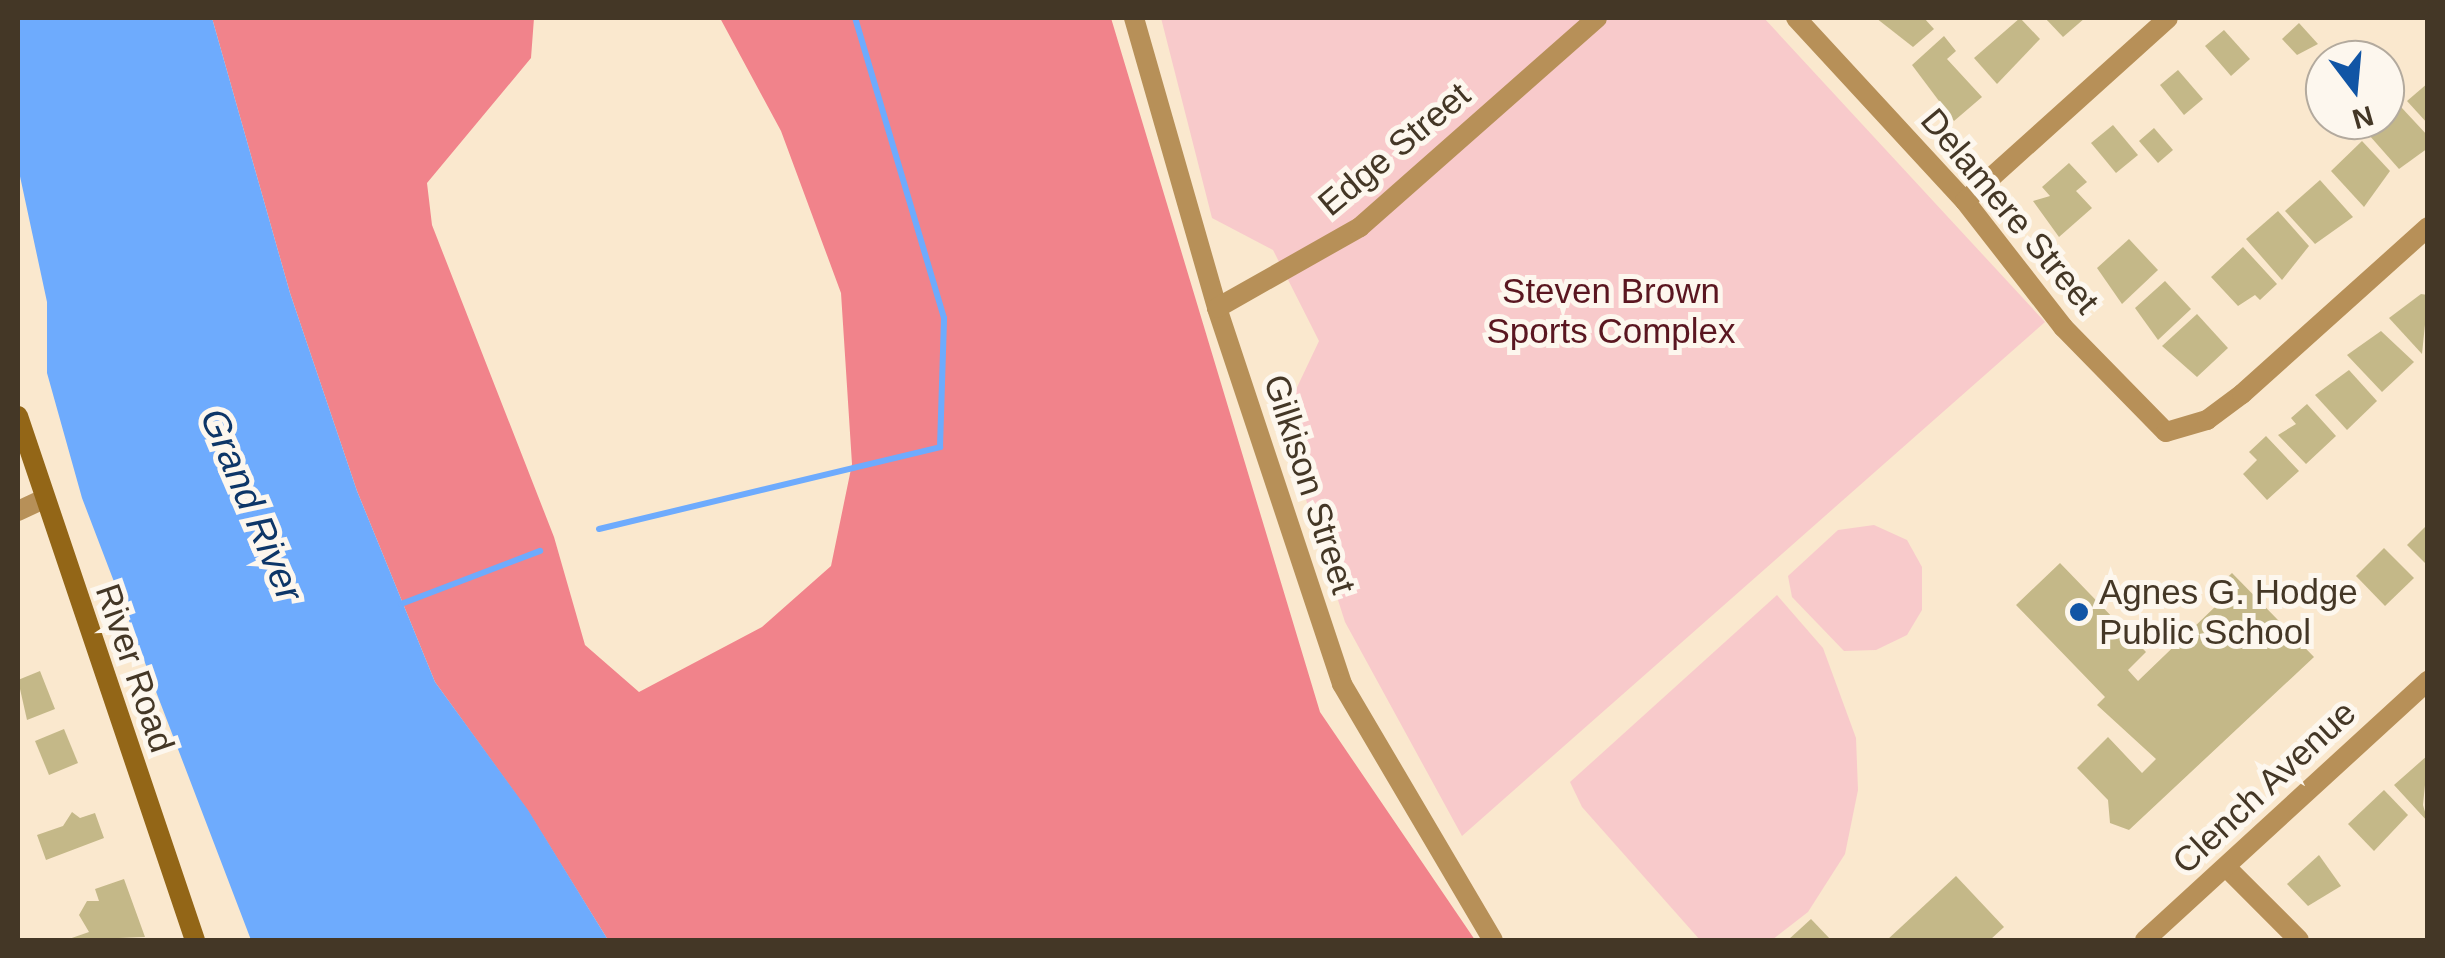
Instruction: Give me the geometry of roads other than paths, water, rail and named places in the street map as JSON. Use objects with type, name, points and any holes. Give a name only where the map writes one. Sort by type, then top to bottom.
[{"type":"street","name":"Gilkison Street","points":[[1134,18],[1217,308],[1342,684],[1493,940]]},
{"type":"street","name":"Edge Street","points":[[1217,308],[1360,227],[1597,18]]},
{"type":"street","name":"Delamere Street","points":[[1796,18],[1965,201],[2062,327],[2166,432],[2182,430],[2242,394],[2428,227]]},
{"type":"street","points":[[1965,201],[2168,18]]},
{"type":"street","name":"River Road","points":[[18,416],[42,500],[195,940]]},
{"type":"street","points":[[18,511],[42,500]]},
{"type":"street","name":"Clench Avenue","points":[[2145,940],[2428,680]]},
{"type":"street","points":[[2226,867],[2299,940]]},
{"type":"water","name":"Grand River","points":[[18,18],[212,18],[290,293],[357,491],[435,682],[528,810],[608,940],[251,940],[82,498],[47,373],[47,302],[18,167]]},
{"type":"waterway","points":[[599,529],[940,447],[944,318],[855,18]]},
{"type":"waterway","points":[[401,604],[540,551]]},
{"type":"place","name":"Agnes G. Hodge Public School","points":[[2079,612]]},
{"type":"park label","name":"Steven Brown Sports Complex","points":[[1611,311]]}]
